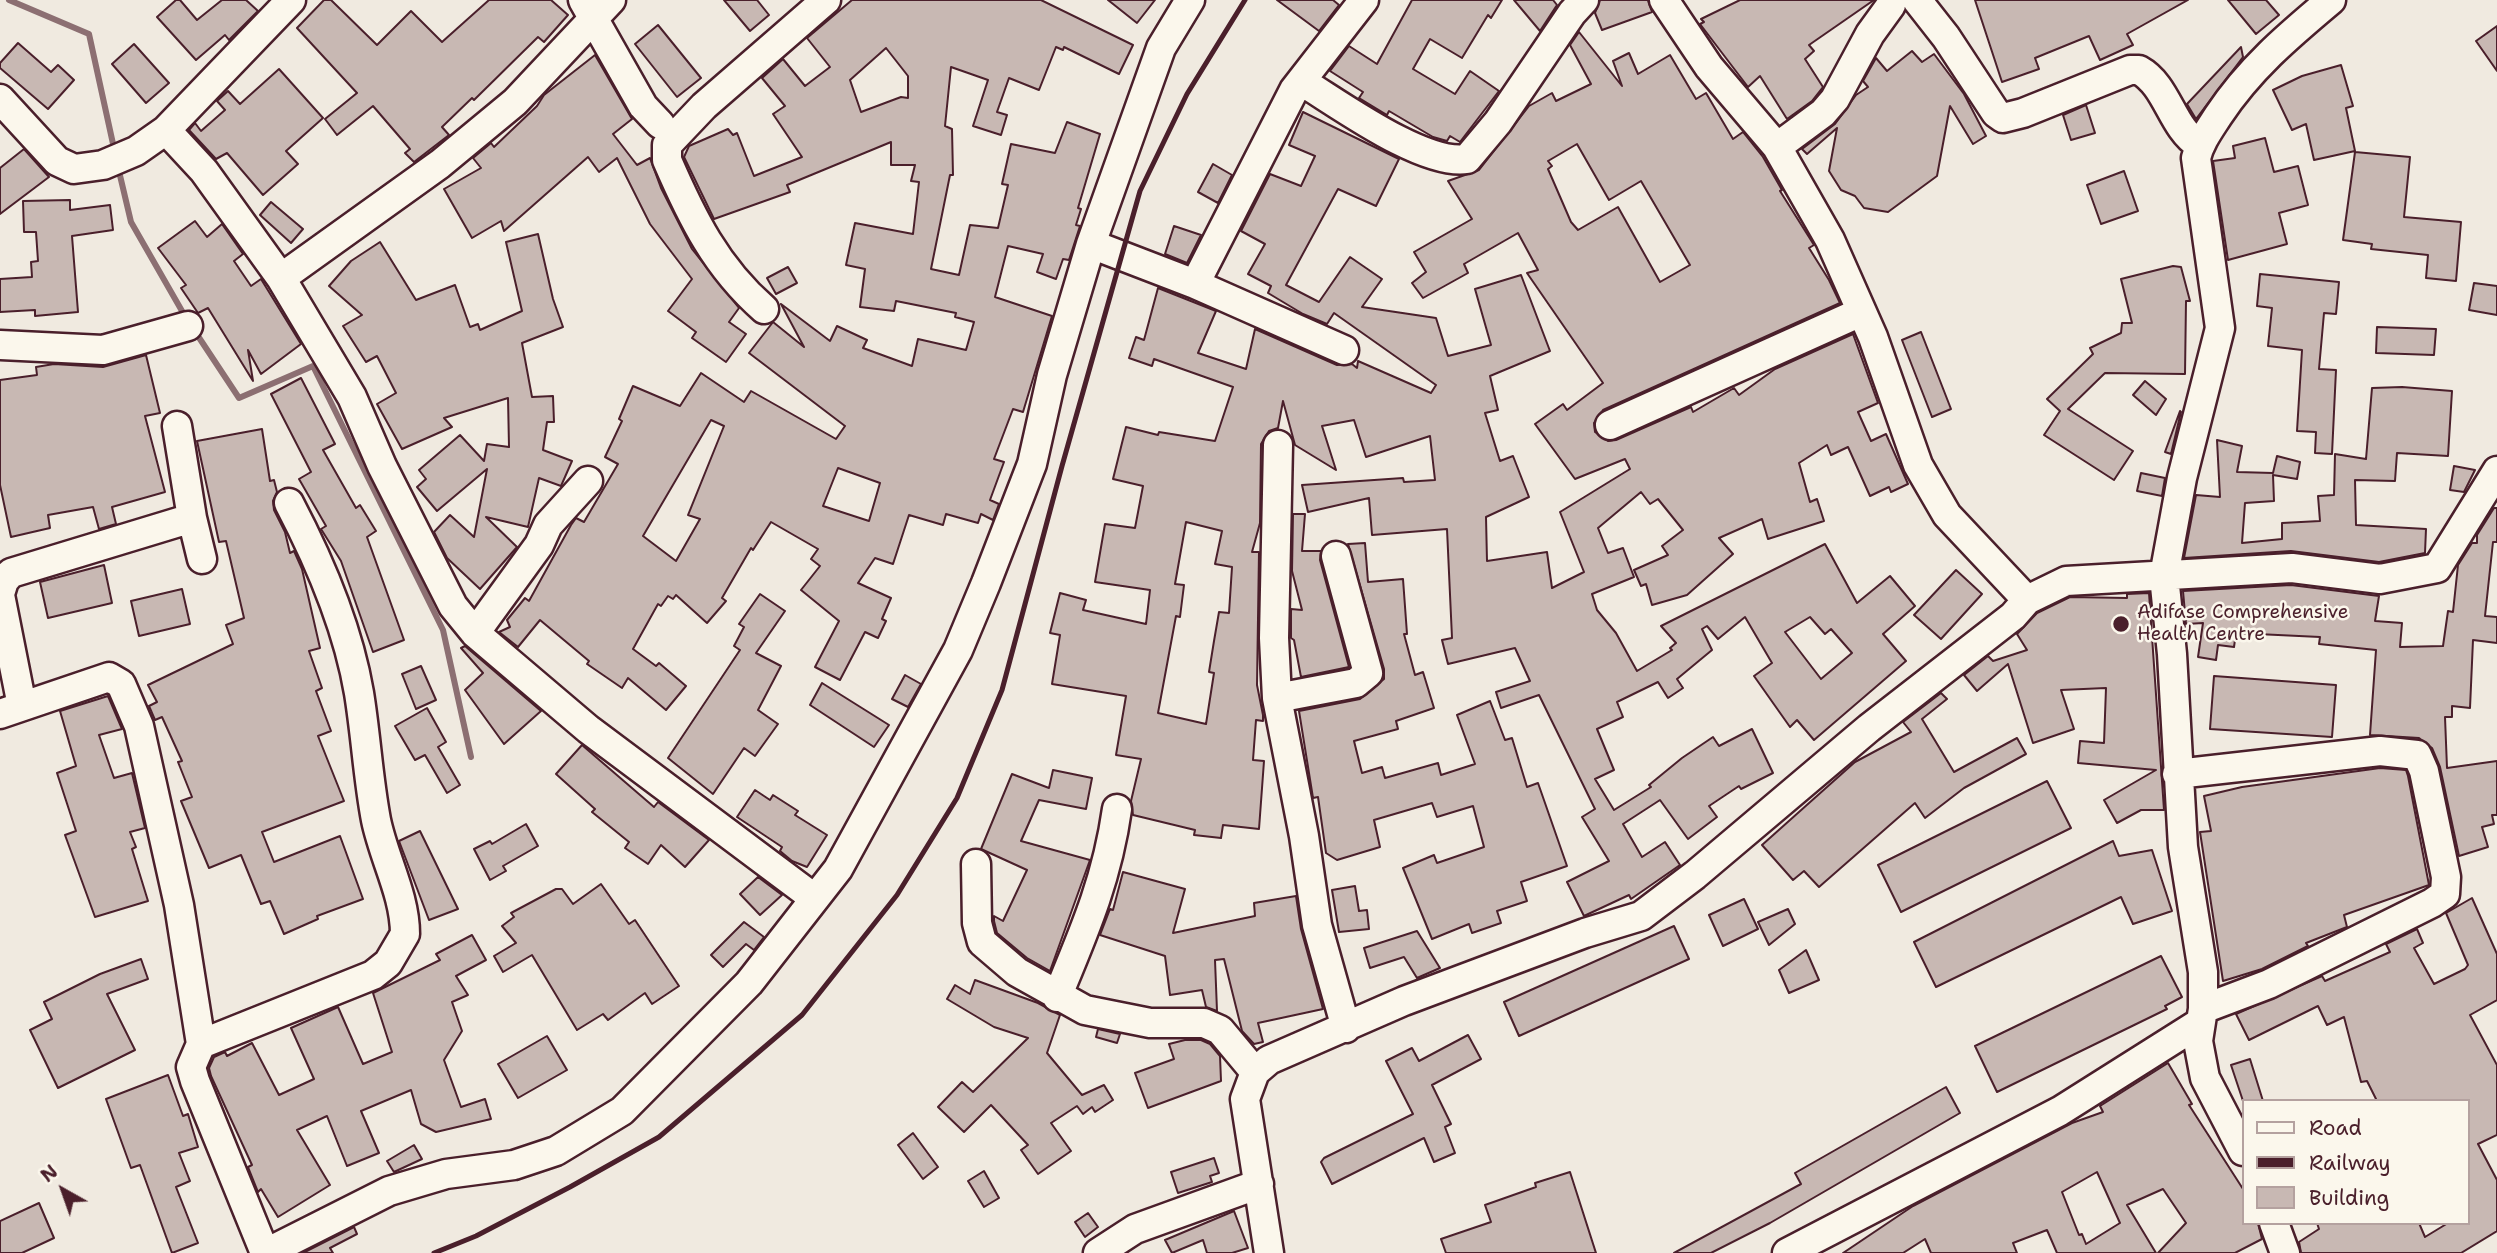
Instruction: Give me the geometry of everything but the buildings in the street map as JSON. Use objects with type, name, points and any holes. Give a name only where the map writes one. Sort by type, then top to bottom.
[{"type":"street","points":[[0,99],[57,161],[74,169],[103,166],[136,151],[166,130],[292,0]]},
{"type":"street","points":[[191,518],[11,573],[4,581],[0,594],[11,710],[109,677],[121,684],[141,738],[179,905],[201,1044],[191,1066],[265,1253],[388,1191],[446,1174],[513,1165],[556,1151],[622,1111],[749,983],[838,869],[958,650],[1032,464],[1052,375],[1091,244],[1161,48],[1190,0]]},
{"type":"street","points":[[1195,284],[1301,81],[1364,0]]},
{"type":"street","points":[[1301,81],[1354,115],[1425,152],[1457,160],[1467,159],[1498,122],[1572,13],[1584,0]]},
{"type":"street","points":[[1664,0],[1709,67],[1777,147],[1830,240],[1902,414],[1918,465],[1947,515],[2027,600]]},
{"type":"street","points":[[2242,1149],[2205,1078],[2198,1041],[2202,1016],[2203,972],[2183,847],[2172,654],[2164,576],[2182,478],[2220,328],[2196,158],[2199,145],[2241,82],[2273,48],[2331,0]]},
{"type":"street","points":[[764,309],[743,290],[707,245],[667,160],[667,145],[704,106],[824,1]]},
{"type":"street","points":[[1777,147],[1823,113],[1835,99],[1870,34],[1904,3],[1946,37],[1996,113],[2003,118],[2023,113],[2130,70],[2139,70],[2158,88],[2186,135],[2199,145]]},
{"type":"street","points":[[281,278],[440,164],[515,103],[596,7],[643,106],[660,124]]},
{"type":"street","points":[[166,130],[204,171],[281,278],[352,397],[382,466],[453,606],[475,634],[588,729],[814,898]]},
{"type":"street","points":[[1091,244],[1195,284],[1344,350]]},
{"type":"street","points":[[1610,425],[1861,312]]},
{"type":"street","points":[[0,345],[103,350],[188,326]]},
{"type":"street","points":[[177,426],[191,518],[202,559]]},
{"type":"street","points":[[1278,445],[1274,638],[1277,698],[1304,836],[1317,925],[1346,1028]]},
{"type":"street","points":[[1269,1253],[1245,1099],[1255,1072],[1269,1060],[1404,1001],[1585,933],[1641,916],[1695,875],[1870,728],[2013,616],[2027,600],[2066,580],[2292,568],[2380,579],[2437,568],[2497,471]]},
{"type":"street","points":[[475,634],[538,545],[548,525],[588,481]]},
{"type":"street","points":[[201,1044],[373,975],[388,963],[405,934],[394,878],[377,823],[359,694],[348,643],[307,537],[289,503]]},
{"type":"street","points":[[1277,698],[1356,683],[1367,673],[1336,556]]},
{"type":"street","points":[[1787,1253],[2060,1111],[2202,1016],[2432,903],[2445,894],[2446,877],[2424,771],[2417,755],[2380,751],[2178,774]]},
{"type":"street","points":[[1057,997],[1097,900],[1110,859],[1117,809]]},
{"type":"street","points":[[976,863],[977,923],[982,942],[1017,972],[1057,997],[1085,1010],[1150,1023],[1204,1023],[1220,1030],[1255,1072]]},
{"type":"street","points":[[1098,1253],[1135,1229],[1259,1184]]},
{"type":"street","points":[[2275,1225],[2285,1253]]},
{"type":"waterway","points":[[9,0],[89,34],[115,153]]},
{"type":"waterway","points":[[118,167],[131,222],[186,318]]},
{"type":"waterway","points":[[194,330],[239,398],[313,366],[443,630],[471,757]]},
{"type":"railway","points":[[434,1253],[476,1236],[659,1137],[802,1015],[897,895],[957,798],[1002,690],[1140,191],[1187,94],[1245,0]]},
{"type":"place","name":"Adifase Comprehensive Health Centre","points":[[2121,624]]}]
